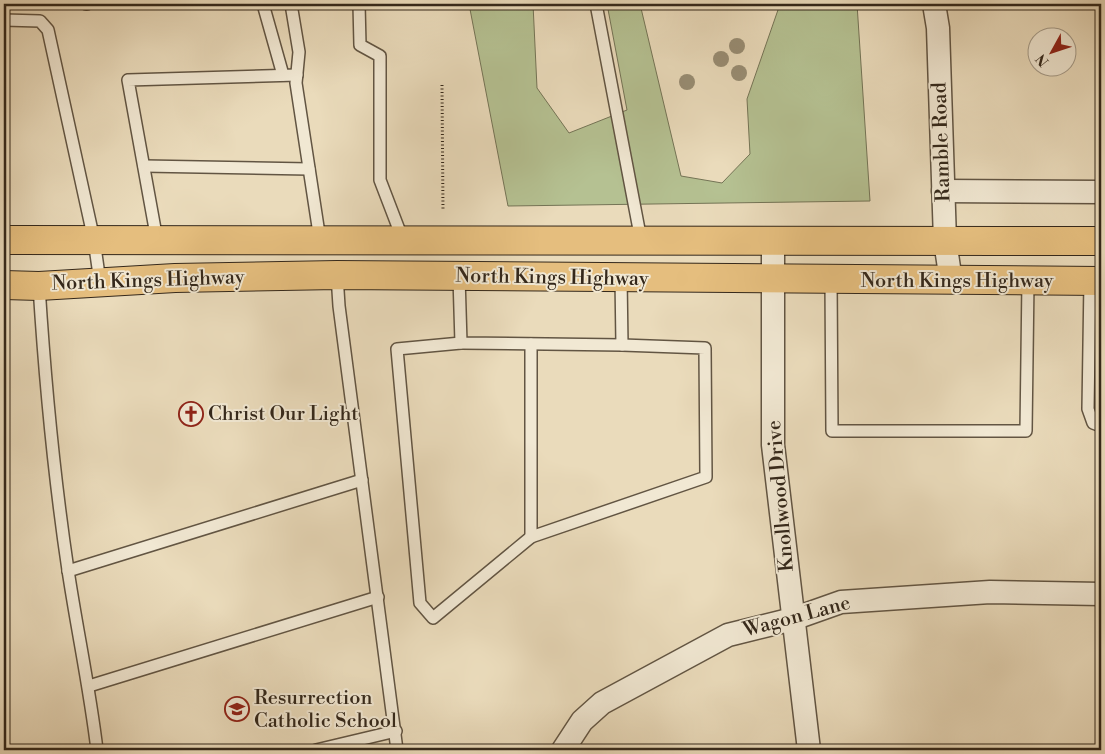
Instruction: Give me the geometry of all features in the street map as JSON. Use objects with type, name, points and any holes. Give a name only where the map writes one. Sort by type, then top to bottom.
[{"type":"main road","name":"North Kings Highway","points":[[4,240],[1101,241]]},
{"type":"main road","name":"North Kings Highway","points":[[4,285],[39,286],[100,282],[337,275],[773,280],[1095,281]]},
{"type":"street","name":"Ramble Road","points":[[934,4],[938,28],[945,241],[951,281]]},
{"type":"street","points":[[943,191],[1101,192]]},
{"type":"street","name":"Knollwood Drive","points":[[773,241],[773,444],[809,750]]},
{"type":"street","name":"Wagon Lane","points":[[563,750],[582,721],[602,703],[728,635],[793,619],[841,602],[990,592],[1101,594]]},
{"type":"lane","points":[[263,4],[283,75]]},
{"type":"lane","points":[[290,4],[300,52],[297,75],[320,240]]},
{"type":"lane","points":[[359,4],[360,45],[380,56],[380,180],[403,240]]},
{"type":"lane","points":[[596,4],[641,240]]},
{"type":"lane","points":[[4,20],[40,21],[48,30],[94,240],[100,282]]},
{"type":"lane","points":[[157,240],[128,80],[297,75]]},
{"type":"lane","points":[[144,166],[309,170]]},
{"type":"lane","points":[[337,275],[339,306],[397,750]]},
{"type":"lane","points":[[459,277],[461,343]]},
{"type":"lane","points":[[621,278],[622,345]]},
{"type":"lane","points":[[831,280],[832,431],[1026,431],[1028,281]]},
{"type":"lane","points":[[1095,281],[1088,409],[1094,423],[1101,426]]},
{"type":"lane","points":[[39,286],[48,406],[68,571],[89,686],[97,750]]},
{"type":"lane","points":[[461,343],[705,348],[706,477],[531,536],[433,618],[420,603],[397,349],[461,343]]},
{"type":"lane","points":[[531,344],[531,536]]},
{"type":"lane","points":[[68,571],[362,480]]},
{"type":"lane","points":[[89,686],[378,598]]},
{"type":"lane","points":[[316,750],[396,731]]},
{"type":"path","points":[[442,86],[443,211]]},
{"type":"green space","points":[[469,4],[533,4],[537,88],[569,133],[627,110],[607,4],[640,4],[681,176],[722,183],[750,154],[747,99],[779,7],[776,4],[857,4],[870,201],[508,206]]},
{"type":"place","name":"Christ Our Light","points":[[191,414]]},
{"type":"place","name":"Resurrection Catholic School","points":[[237,709]]}]
